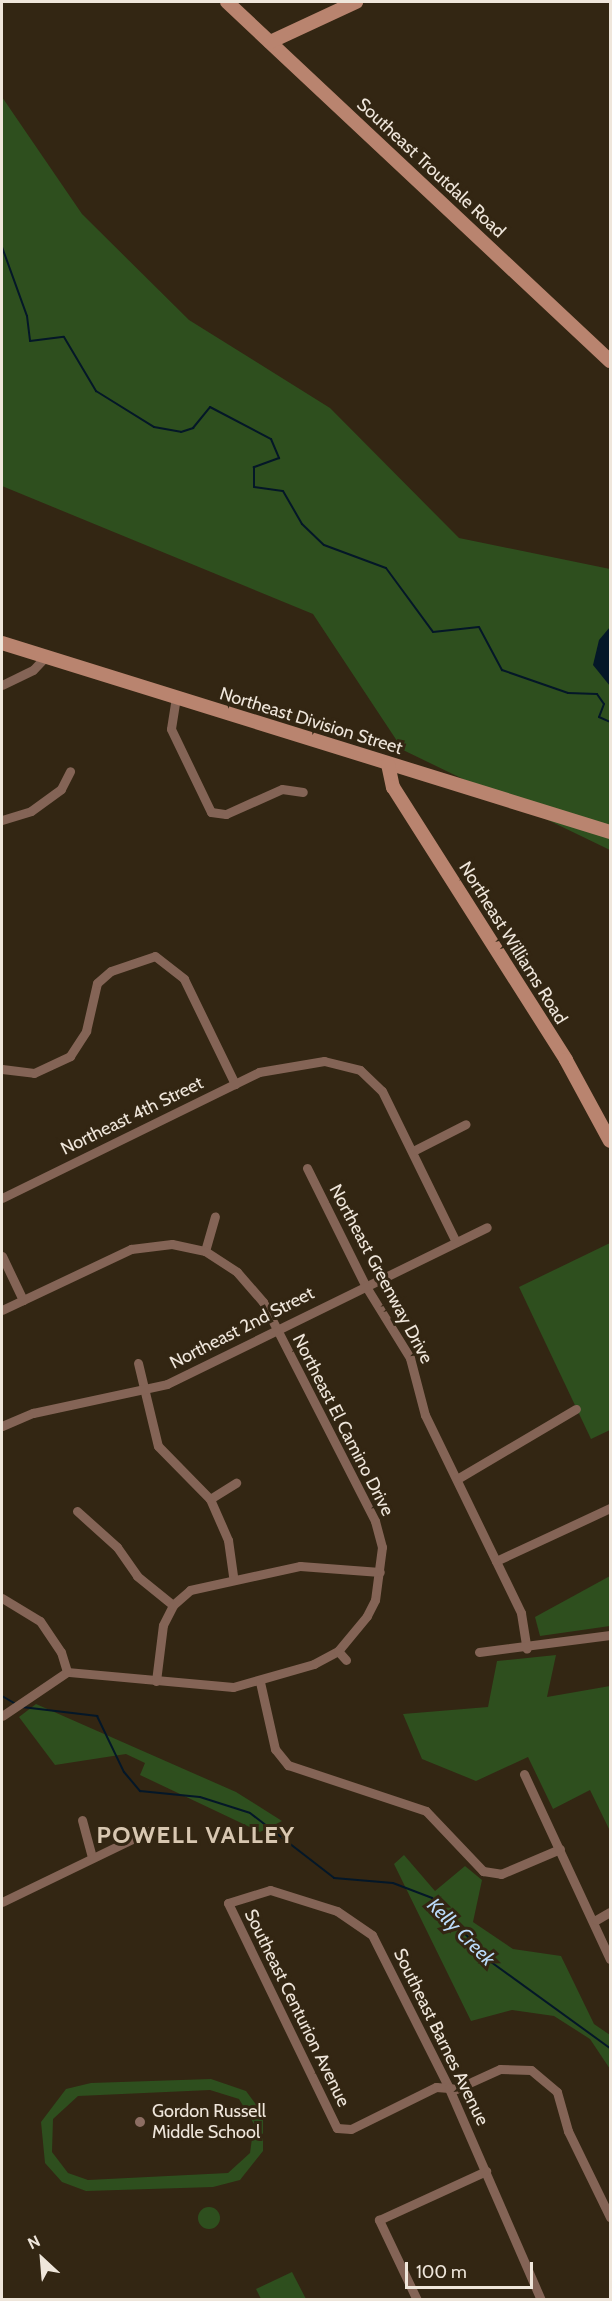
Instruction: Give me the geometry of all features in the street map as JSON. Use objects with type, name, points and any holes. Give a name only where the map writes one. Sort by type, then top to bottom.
[{"type":"street","name":"Southeast Troutdale Road","points":[[227,2],[610,361]]},
{"type":"street","points":[[270,42],[356,2]]},
{"type":"street","name":"Northeast Division Street","points":[[2,643],[610,832]]},
{"type":"street","points":[[2,685],[33,670],[45,657]]},
{"type":"street","points":[[176,698],[171,729],[211,812],[226,814],[282,789],[303,792]]},
{"type":"street","name":"Northeast Williams Road","points":[[388,764],[393,787],[576,1076],[610,1141]]},
{"type":"street","points":[[2,820],[31,811],[61,789],[70,771]]},
{"type":"street","points":[[2,1069],[34,1073],[70,1056],[86,1031],[97,983],[111,970],[155,956],[184,979],[235,1084]]},
{"type":"street","name":"Northeast 4th Street","points":[[2,1198],[235,1084],[278,1066],[324,1061],[360,1070],[382,1092],[413,1150],[456,1242]]},
{"type":"street","points":[[413,1150],[466,1124]]},
{"type":"street","name":"Northeast Greenway Drive","points":[[307,1168],[365,1285],[410,1358],[425,1415],[521,1613],[527,1649]]},
{"type":"street","points":[[2,1310],[141,1246],[172,1244],[205,1251],[215,1216]]},
{"type":"street","name":"Northeast 2nd Street","points":[[2,1426],[33,1413],[145,1392],[487,1227]]},
{"type":"street","name":"Northeast El Camino Drive","points":[[205,1251],[251,1286],[276,1329],[375,1521],[380,1572]]},
{"type":"street","points":[[2,1256],[22,1300]]},
{"type":"street","points":[[138,1363],[158,1446],[210,1499],[228,1540],[233,1577]]},
{"type":"street","points":[[457,1479],[576,1409]]},
{"type":"street","points":[[210,1499],[236,1483]]},
{"type":"street","points":[[496,1561],[610,1508]]},
{"type":"street","points":[[77,1511],[117,1548],[137,1576],[172,1605]]},
{"type":"street","points":[[2,1716],[67,1672],[156,1682],[204,1687],[260,1682],[338,1651],[367,1616],[380,1572],[300,1566],[233,1577],[201,1585],[172,1605],[163,1625],[156,1682]]},
{"type":"street","points":[[2,1598],[47,1628],[67,1672]]},
{"type":"street","points":[[479,1652],[527,1649],[610,1635]]},
{"type":"street","points":[[338,1651],[346,1660]]},
{"type":"street","points":[[260,1682],[275,1749],[288,1765],[426,1811],[483,1871],[501,1874],[560,1849]]},
{"type":"street","points":[[524,1774],[596,1920],[610,1959]]},
{"type":"street","points":[[82,1820],[92,1858]]},
{"type":"street","points":[[2,1902],[155,1828]]},
{"type":"street","name":"Southeast Barnes Avenue","points":[[228,1903],[270,1890],[337,1911],[364,1928],[378,1944],[449,2088],[541,2300]]},
{"type":"street","name":"Southeast Centurion Avenue","points":[[228,1903],[337,2128],[351,2129],[436,2087],[449,2088]]},
{"type":"street","points":[[596,1920],[610,1912]]},
{"type":"street","points":[[449,2088],[511,2067],[540,2074],[558,2092],[568,2131],[610,2217]]},
{"type":"street","points":[[417,2300],[379,2220],[486,2171]]},
{"type":"green space","points":[[2,97],[82,214],[189,320],[330,408],[459,538],[610,569],[610,850],[403,750],[313,614],[2,486]]},
{"type":"green space","points":[[610,1243],[610,1430],[591,1439],[519,1287]]},
{"type":"green space","points":[[610,1576],[610,1626],[540,1636],[535,1617]]},
{"type":"green space","points":[[556,1655],[547,1697],[610,1686],[610,1831],[590,1790],[553,1809],[528,1757],[476,1781],[422,1759],[403,1714],[488,1707],[497,1661]]},
{"type":"green space","points":[[36,1704],[236,1792],[282,1821],[260,1832],[140,1775],[145,1763],[126,1754],[55,1765],[19,1717]]},
{"type":"green space","points":[[404,1855],[435,1891],[465,1866],[482,1880],[473,1922],[513,1949],[561,1956],[594,2024],[610,2035],[610,2069],[590,2039],[554,2016],[512,2010],[471,2021],[394,1864]]},
{"type":"green space","points":[[211,2079],[246,2091],[263,2114],[263,2151],[240,2180],[213,2187],[86,2191],[62,2182],[45,2163],[41,2122],[66,2089],[91,2083]],"holes":[[[210,2090],[239,2099],[254,2124],[250,2153],[228,2173],[88,2180],[68,2173],[52,2152],[53,2119],[78,2096]]]},
{"type":"green space","points":[[205,2207],[213,2207],[220,2214],[220,2222],[213,2229],[205,2229],[198,2222],[198,2214]]},
{"type":"green space","points":[[292,2272],[306,2299],[261,2299],[256,2289]]},
{"type":"water","points":[[610,627],[610,686],[593,665],[599,640]]},
{"type":"waterway","points":[[2,247],[27,316],[30,341],[64,337],[96,391],[154,427],[181,432],[193,428],[210,407],[271,439],[279,458],[254,467],[254,487],[283,491],[302,524],[324,545],[386,568],[433,632],[479,627],[502,670],[568,693],[597,694],[604,704],[599,717],[610,722]]},
{"type":"waterway","name":"Kelly Creek","points":[[2,1696],[14,1703]]},
{"type":"waterway","name":"Kelly Creek","points":[[22,1707],[97,1716],[124,1772],[140,1791],[200,1797],[250,1813],[334,1878],[393,1883],[432,1898],[491,1962],[610,2048]]},
{"type":"place","name":"Gordon Russell Middle School","points":[[140,2122]]},
{"type":"district","name":"POWELL VALLEY","points":[[196,1835]]}]
